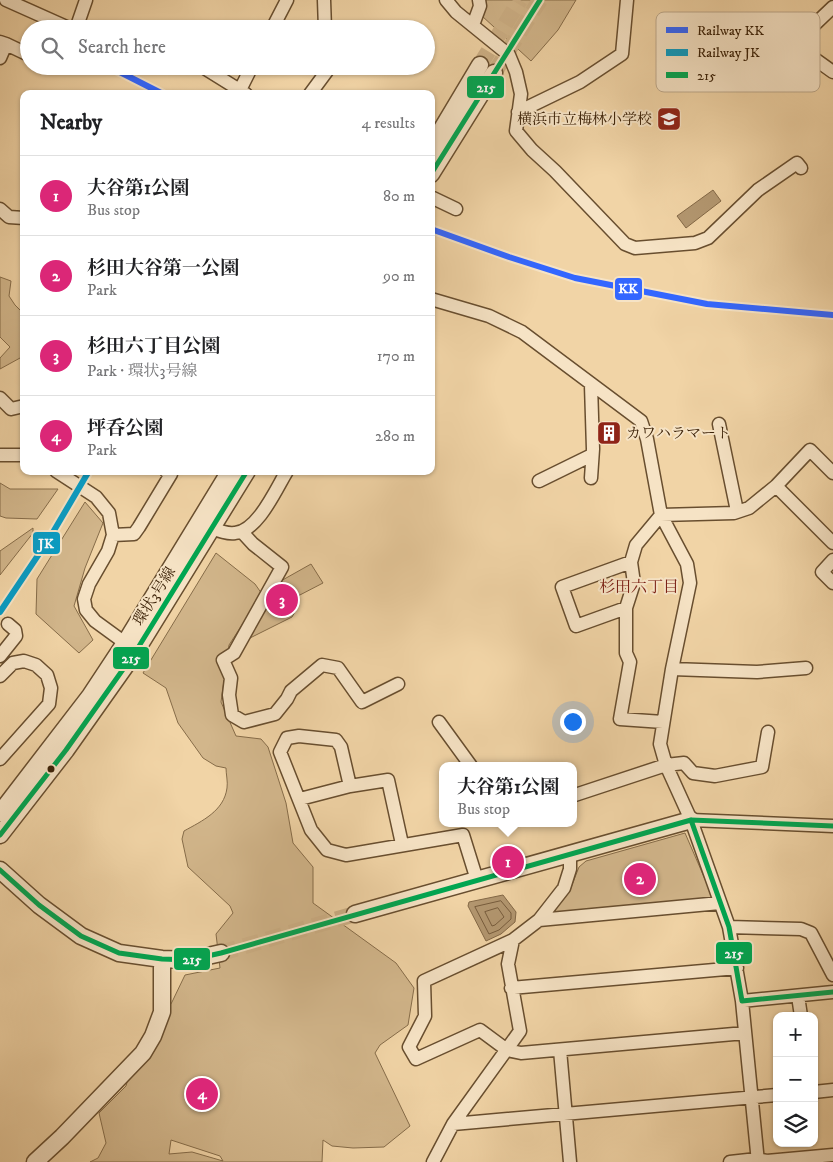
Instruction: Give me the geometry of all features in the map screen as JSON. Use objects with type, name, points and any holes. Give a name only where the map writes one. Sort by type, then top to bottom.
[{"type":"street","points":[[6,0],[51,20]]},
{"type":"street","points":[[79,20],[86,0]]},
{"type":"street","points":[[277,20],[287,0]]},
{"type":"street","points":[[324,0],[325,20]]},
{"type":"street","points":[[446,0],[456,12],[509,55],[522,94],[516,131],[521,138],[619,239],[635,248],[696,243],[708,238],[758,190],[797,163],[801,168]]},
{"type":"street","points":[[473,25],[480,6],[480,0]]},
{"type":"street","points":[[518,112],[580,82],[622,54],[627,0]]},
{"type":"street","points":[[820,20],[833,8]]},
{"type":"street","points":[[0,58],[3,43],[20,51]]},
{"type":"street","points":[[820,63],[833,72]]},
{"type":"street","points":[[435,166],[457,119],[487,69]]},
{"type":"street","points":[[215,75],[240,90]]},
{"type":"street","points":[[244,90],[249,75]]},
{"type":"street","points":[[313,90],[324,75]]},
{"type":"street","points":[[435,143],[457,119]]},
{"type":"street","points":[[435,199],[456,208]]},
{"type":"street","points":[[0,209],[9,217],[20,218]]},
{"type":"street","points":[[435,301],[490,316],[522,332],[591,385],[641,420],[647,439],[661,515],[687,564],[690,583],[672,669],[660,744],[666,765],[690,820],[729,927],[742,1001],[758,1161]]},
{"type":"street","points":[[591,385],[591,478]]},
{"type":"street","points":[[0,398],[11,409],[20,407]]},
{"type":"street","points":[[719,424],[737,512]]},
{"type":"street","points":[[664,722],[620,719],[630,662],[626,653],[626,608],[634,583],[631,562],[636,545],[661,515],[737,512],[749,508],[776,486],[810,450],[833,473]]},
{"type":"street","points":[[0,455],[20,455]]},
{"type":"street","points":[[539,481],[592,455]]},
{"type":"street","points":[[62,475],[96,497],[109,513],[113,535],[108,552],[89,584],[84,599],[86,610],[95,621],[130,647]]},
{"type":"street","points":[[113,535],[134,534],[170,475]]},
{"type":"street","name":"環状3号線","points":[[0,835],[66,750],[130,647],[228,475]]},
{"type":"street","name":"環状3号線","points":[[0,812],[130,647],[212,528],[245,475]]},
{"type":"street","points":[[212,528],[234,534],[246,529],[260,516],[285,475]]},
{"type":"street","points":[[776,486],[833,543]]},
{"type":"street","points":[[246,529],[253,544],[282,566],[234,653],[223,660],[230,678],[229,695],[232,716],[244,722],[275,714],[291,691],[322,665],[338,668],[362,702],[398,684]]},
{"type":"street","points":[[833,560],[822,572],[833,583]]},
{"type":"street","points":[[626,608],[576,626],[562,587],[631,562]]},
{"type":"street","points":[[0,656],[16,636],[15,630],[8,624]]},
{"type":"street","points":[[0,676],[13,663],[24,661],[36,665],[47,675],[52,688],[49,704],[0,759]]},
{"type":"street","points":[[672,669],[757,672],[806,668]]},
{"type":"street","points":[[438,722],[468,762]]},
{"type":"street","points":[[577,794],[666,765],[684,763],[693,773],[715,776],[762,767],[768,732]]},
{"type":"street","points":[[350,786],[341,747],[336,740],[299,736],[286,738],[280,752],[311,830],[327,850],[346,855],[463,835],[477,880]]},
{"type":"street","points":[[300,799],[350,786],[388,780],[402,844]]},
{"type":"street","points":[[355,914],[690,820],[833,826]]},
{"type":"street","points":[[570,853],[570,869],[564,888],[539,920],[513,940],[424,980],[425,1016],[409,1047],[416,1059],[480,1030],[507,1050],[521,1053],[745,1033]]},
{"type":"street","points":[[0,870],[39,905],[82,936],[119,953],[162,959],[190,960],[221,953]]},
{"type":"street","points":[[539,920],[720,903]]},
{"type":"street","points":[[729,927],[801,929],[811,933],[833,975]]},
{"type":"street","points":[[433,1162],[453,1124],[520,1031],[508,964],[513,940]]},
{"type":"street","points":[[35,1162],[62,1137],[142,1052],[153,1036],[162,1012],[162,959]]},
{"type":"street","points":[[511,988],[737,968]]},
{"type":"street","points":[[742,1001],[833,992]]},
{"type":"street","points":[[798,996],[800,1012]]},
{"type":"street","points":[[560,1050],[570,1162]]},
{"type":"street","points":[[818,1092],[833,1090]]},
{"type":"street","points":[[453,1124],[773,1095]]},
{"type":"street","points":[[730,1162],[825,1158]]},
{"type":"shaded area","points":[[486,0],[576,0],[558,30],[531,61],[482,16]]},
{"type":"shaded area","points":[[0,277],[11,281],[9,296],[20,310],[20,358],[0,369],[0,358],[10,347],[0,337]]},
{"type":"shaded area","points":[[0,483],[10,489],[58,489],[37,519],[6,518],[0,516]]},
{"type":"shaded area","points":[[85,502],[103,523],[85,568],[74,606],[93,640],[79,653],[36,614],[37,579]]},
{"type":"shaded area","points":[[33,528],[33,533],[0,575],[0,551]]},
{"type":"shaded area","points":[[216,553],[255,584],[262,594],[229,645],[221,702],[236,736],[261,739],[268,747],[286,803],[293,843],[313,867],[313,903],[396,963],[414,988],[408,1025],[380,1045],[375,1053],[410,1126],[384,1147],[353,1148],[332,1146],[323,1140],[322,1162],[90,1162],[98,1158],[106,1143],[99,1113],[126,1086],[129,1075],[172,1002],[185,975],[220,968],[216,934],[233,913],[230,906],[188,867],[182,839],[184,831],[211,814],[222,803],[227,788],[226,768],[216,766],[203,758],[178,723],[166,688],[143,673]],"holes":[[[171,1140],[220,1156],[223,1161],[192,1152],[169,1154]]]},
{"type":"shaded area","points":[[311,564],[323,583],[296,597],[295,603],[297,608],[292,617],[246,640],[279,582]]},
{"type":"shaded area","points":[[685,833],[714,900],[556,915],[552,910],[570,890],[579,867],[586,861]]},
{"type":"water","points":[[713,190],[721,201],[686,228],[677,216]]},
{"type":"water","points":[[503,895],[516,912],[515,922],[501,934],[486,941],[468,906],[469,902]]},
{"type":"tunnel","points":[[480,65],[520,0]]},
{"type":"tunnel","points":[[494,73],[540,0]]},
{"type":"tunnel","points":[[221,953],[355,914]]},
{"type":"rail line","name":"KK","points":[[126,75],[155,90]]},
{"type":"rail line","name":"KK","points":[[435,230],[575,278],[707,304],[833,315]]},
{"type":"rail line","name":"JK","points":[[0,612],[49,539],[87,475]]},
{"type":"transit line","name":"215","points":[[435,168],[540,0]]},
{"type":"transit line","name":"215","points":[[0,835],[66,750],[136,651],[245,475]]},
{"type":"transit line","name":"215","points":[[691,820],[729,927],[742,1001],[833,992]]},
{"type":"transit line","name":"215","points":[[0,870],[39,905],[81,936],[119,953],[162,959],[190,960],[221,953],[691,820],[833,826]]},
{"type":"place","name":"横浜市立梅林小学校","points":[[669,119]]},
{"type":"place","name":"カワハラマート","points":[[609,433]]},
{"type":"place","name":"杉田六丁目公園","points":[[282,600]]},
{"type":"place","name":"大谷第1公園","points":[[508,862]]},
{"type":"place","name":"杉田大谷第一公園","points":[[640,879]]},
{"type":"place","name":"坪呑公園","points":[[202,1094]]},
{"type":"district","name":"杉田六丁目","points":[[639,586]]}]
